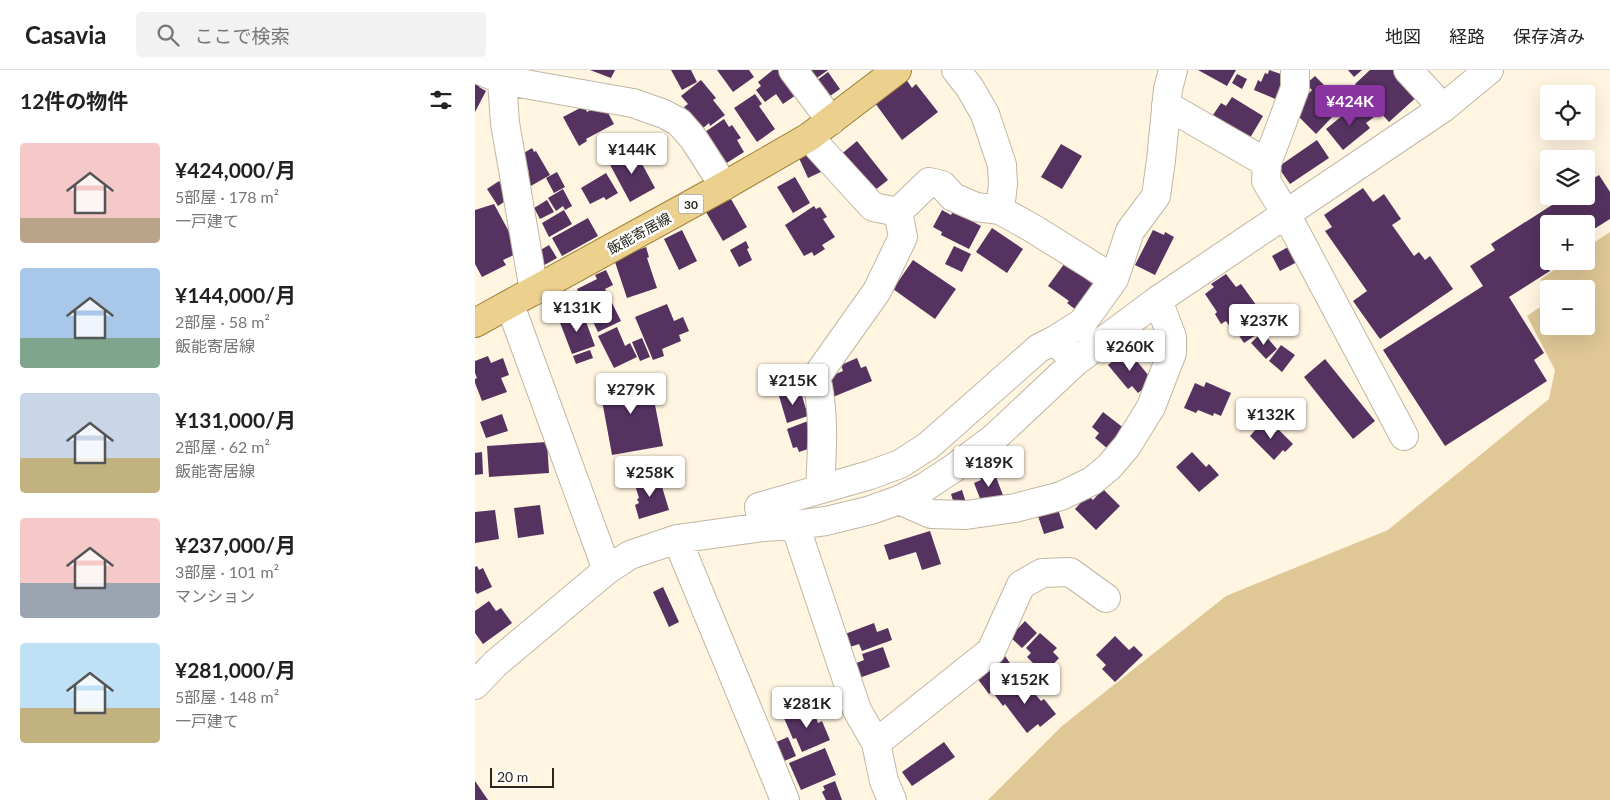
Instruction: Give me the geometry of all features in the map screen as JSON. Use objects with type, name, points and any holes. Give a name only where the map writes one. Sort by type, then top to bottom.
[{"type":"main road","name":"飯能寄居線","points":[[475,323],[724,186],[820,129],[897,70]]},
{"type":"street","points":[[793,70],[820,129],[873,207],[898,212]]},
{"type":"street","points":[[956,70],[970,88],[985,114],[1002,165],[1003,184],[1000,210]]},
{"type":"street","points":[[763,527],[759,507],[870,475],[900,464],[928,446],[1039,348],[1083,322],[1114,279],[1130,232],[1156,196],[1168,89],[1173,70]]},
{"type":"street","points":[[1295,70],[1295,88],[1267,163],[1266,181],[1286,214],[1404,436]]},
{"type":"street","points":[[1408,70],[1443,108]]},
{"type":"street","points":[[475,685],[496,663],[607,570],[630,555],[677,539],[763,527],[795,525],[871,510],[899,500],[925,487],[994,438],[1075,362],[1158,300],[1443,108],[1489,70]]},
{"type":"street","points":[[534,291],[505,123],[491,75],[633,103],[664,114],[679,122],[693,138],[724,186]]},
{"type":"street","points":[[1166,105],[1267,163]]},
{"type":"street","points":[[898,212],[929,182],[942,185],[953,197],[976,207],[1000,210],[1114,279]]},
{"type":"street","points":[[820,489],[823,428],[821,398],[816,376],[881,284],[903,237],[898,212]]},
{"type":"street","points":[[899,500],[931,514],[966,515],[1015,508],[1061,496],[1092,481],[1109,467],[1127,446],[1151,407],[1173,353],[1172,337],[1158,300]]},
{"type":"street","points":[[509,305],[607,570]]},
{"type":"street","points":[[1055,340],[1075,362]]},
{"type":"street","points":[[795,525],[857,710],[876,742],[883,781],[892,800]]},
{"type":"street","points":[[677,539],[785,800]]},
{"type":"street","points":[[876,742],[991,651],[1021,585],[1042,572],[1070,572],[1106,598]]},
{"type":"shaded area","points":[[1610,232],[1610,800],[988,800],[1062,726],[1226,596],[1388,530],[1549,399],[1555,370],[1527,316],[1540,307],[1540,335],[1595,335],[1595,280],[1541,279],[1554,270],[1595,270],[1595,242]]},
{"type":"building","points":[[590,70],[615,70],[611,78]]},
{"type":"building","points":[[671,70],[691,70],[697,82],[682,90]]},
{"type":"building","points":[[717,70],[749,70],[754,77],[733,92]]},
{"type":"building","points":[[773,70],[782,70],[796,95],[783,104],[776,94],[765,102],[756,90],[761,86],[758,82]]},
{"type":"building","points":[[801,70],[828,70],[817,78],[815,75],[809,80]]},
{"type":"building","points":[[1198,70],[1236,70],[1227,86]]},
{"type":"building","points":[[1269,70],[1292,78],[1285,103],[1254,90],[1258,80],[1261,82],[1265,73],[1268,74]]},
{"type":"building","points":[[1348,70],[1362,70],[1354,77]]},
{"type":"building","points":[[1370,70],[1398,70],[1420,94],[1389,122],[1355,84]]},
{"type":"building","points":[[828,72],[840,89],[823,101],[812,84]]},
{"type":"building","points":[[1237,74],[1247,79],[1242,89],[1232,83]]},
{"type":"building","points":[[1315,76],[1326,87],[1320,92],[1329,101],[1324,105],[1334,115],[1316,134],[1292,110],[1312,90],[1306,84]]},
{"type":"building","points":[[906,79],[912,88],[916,84],[938,112],[902,140],[875,103]]},
{"type":"building","points":[[701,80],[716,98],[713,100],[725,115],[710,126],[709,123],[702,129],[684,107],[688,104],[681,96]]},
{"type":"building","points":[[475,82],[480,84],[479,87],[486,91],[475,112]]},
{"type":"building","points":[[755,94],[762,104],[759,106],[775,129],[757,142],[734,108]]},
{"type":"building","points":[[1232,97],[1263,116],[1250,138],[1213,115],[1221,103],[1226,106]]},
{"type":"building","points":[[584,106],[587,112],[597,106],[601,112],[606,109],[614,124],[586,139],[587,141],[579,146],[563,117]]},
{"type":"building","points":[[1354,106],[1360,113],[1367,108],[1374,117],[1366,123],[1370,128],[1343,150],[1326,129]]},
{"type":"building","points":[[724,119],[729,127],[732,125],[741,138],[737,140],[744,152],[722,166],[705,132]]},
{"type":"building","points":[[1317,140],[1329,158],[1290,184],[1278,167]]},
{"type":"building","points":[[857,141],[888,180],[870,194],[839,156]]},
{"type":"building","points":[[1061,144],[1082,156],[1062,189],[1041,177]]},
{"type":"building","points":[[633,147],[655,188],[630,202],[608,161]]},
{"type":"building","points":[[532,148],[534,152],[536,151],[550,175],[529,187],[522,176],[529,172],[519,156]]},
{"type":"building","points":[[813,150],[823,171],[808,178],[798,156]]},
{"type":"building","points":[[557,172],[565,187],[554,193],[546,178]]},
{"type":"building","points":[[606,173],[618,193],[606,200],[604,197],[590,204],[581,188]]},
{"type":"building","points":[[1599,175],[1610,192],[1610,219],[1595,228],[1595,215],[1540,215],[1540,270],[1550,271],[1509,297],[1544,353],[1534,360],[1547,381],[1445,446],[1383,350],[1483,286],[1470,266],[1495,250],[1491,244],[1552,205],[1595,205],[1595,177]]},
{"type":"building","points":[[795,177],[810,203],[793,213],[777,187]]},
{"type":"building","points":[[499,181],[510,198],[498,206],[487,189]]},
{"type":"building","points":[[1363,188],[1373,202],[1384,194],[1401,219],[1392,225],[1414,256],[1419,252],[1425,260],[1430,256],[1453,289],[1380,339],[1353,301],[1367,291],[1325,231],[1332,227],[1324,215]]},
{"type":"building","points":[[563,189],[572,206],[565,210],[563,206],[556,211],[548,198]]},
{"type":"building","points":[[731,199],[747,227],[723,241],[706,212]]},
{"type":"building","points":[[547,200],[554,212],[540,219],[534,208]]},
{"type":"building","points":[[494,204],[520,252],[503,260],[506,265],[482,277],[475,264],[475,210]]},
{"type":"building","points":[[814,206],[816,209],[820,207],[827,217],[823,219],[835,237],[822,245],[825,249],[814,256],[812,252],[804,256],[785,225]]},
{"type":"building","points":[[564,210],[572,224],[549,237],[542,223]]},
{"type":"building","points":[[942,210],[951,215],[953,211],[981,226],[969,249],[941,235],[942,232],[933,227]]},
{"type":"building","points":[[588,218],[598,236],[562,256],[552,238]]},
{"type":"building","points":[[992,228],[1023,249],[1007,273],[976,252]]},
{"type":"building","points":[[682,230],[697,261],[679,270],[664,239]]},
{"type":"building","points":[[1153,230],[1164,235],[1165,232],[1174,237],[1155,275],[1135,265]]},
{"type":"building","points":[[746,241],[752,260],[739,267],[730,250]]},
{"type":"building","points":[[549,245],[557,258],[539,268],[532,255]]},
{"type":"building","points":[[954,246],[971,254],[962,272],[945,264]]},
{"type":"building","points":[[646,247],[649,257],[647,258],[657,288],[627,298],[614,259]]},
{"type":"building","points":[[1288,247],[1297,262],[1280,271],[1272,256]]},
{"type":"building","points":[[913,260],[956,289],[935,319],[893,289]]},
{"type":"building","points":[[1067,260],[1089,276],[1086,279],[1094,285],[1076,310],[1067,303],[1069,301],[1048,286]]},
{"type":"building","points":[[606,270],[613,285],[605,289],[621,321],[598,332],[577,289],[597,279],[595,275]]},
{"type":"building","points":[[1226,274],[1236,287],[1241,284],[1259,309],[1239,323],[1243,329],[1235,334],[1226,321],[1221,324],[1215,314],[1217,312],[1205,294],[1214,287],[1211,284]]},
{"type":"building","points":[[667,304],[674,321],[683,317],[689,331],[679,335],[681,341],[662,349],[664,356],[653,360],[635,317]]},
{"type":"building","points":[[582,311],[595,346],[572,354],[559,320]]},
{"type":"building","points":[[1253,317],[1262,331],[1244,343],[1238,334],[1245,329],[1242,325]]},
{"type":"building","points":[[617,327],[625,346],[630,343],[637,357],[614,368],[598,336]]},
{"type":"building","points":[[1262,332],[1277,349],[1266,359],[1251,343]]},
{"type":"building","points":[[642,338],[650,357],[640,361],[632,342]]},
{"type":"building","points":[[1153,342],[1166,350],[1157,363],[1145,355]]},
{"type":"building","points":[[1281,345],[1295,355],[1282,372],[1269,361]]},
{"type":"building","points":[[1127,349],[1153,381],[1138,393],[1132,386],[1128,389],[1108,365]]},
{"type":"building","points":[[590,350],[593,358],[576,364],[573,356]]},
{"type":"building","points":[[488,356],[491,363],[503,358],[509,375],[501,378],[507,392],[482,401],[475,383],[477,378],[475,361]]},
{"type":"building","points":[[857,358],[861,368],[866,366],[872,381],[833,397],[828,377],[843,371],[841,365]]},
{"type":"building","points":[[1325,359],[1375,421],[1353,439],[1304,377]]},
{"type":"building","points":[[649,374],[663,446],[612,455],[599,384]]},
{"type":"building","points":[[1206,382],[1231,393],[1221,416],[1214,413],[1213,416],[1198,410],[1196,413],[1184,408],[1195,383],[1204,387]]},
{"type":"building","points":[[800,389],[808,416],[787,423],[779,396]]},
{"type":"building","points":[[1103,412],[1125,429],[1108,449],[1095,438],[1099,433],[1092,427]]},
{"type":"building","points":[[502,414],[508,431],[486,438],[480,422]]},
{"type":"building","points":[[1264,420],[1276,432],[1278,429],[1293,444],[1285,452],[1283,450],[1274,460],[1250,436]]},
{"type":"building","points":[[808,421],[817,446],[799,452],[797,447],[793,448],[787,429]]},
{"type":"building","points":[[547,442],[549,473],[489,477],[487,446]]},
{"type":"building","points":[[482,452],[483,474],[475,475],[475,453]]},
{"type":"building","points":[[1192,452],[1206,467],[1209,464],[1219,475],[1199,492],[1176,467]]},
{"type":"building","points":[[993,469],[1004,498],[983,506],[974,483],[981,480],[979,474]]},
{"type":"building","points":[[655,475],[656,481],[660,480],[669,510],[639,519],[635,505],[639,503],[637,499],[639,498],[634,482]]},
{"type":"building","points":[[1103,489],[1120,506],[1096,530],[1075,509],[1088,495],[1093,500]]},
{"type":"building","points":[[962,490],[967,506],[956,510],[951,494]]},
{"type":"building","points":[[540,505],[544,534],[518,538],[514,508]]},
{"type":"building","points":[[1058,509],[1064,528],[1044,534],[1038,516]]},
{"type":"building","points":[[495,510],[499,539],[475,543],[475,512]]},
{"type":"building","points":[[930,531],[941,564],[922,570],[916,552],[889,560],[884,545]]},
{"type":"building","points":[[477,566],[479,570],[483,568],[492,587],[477,594],[475,591],[475,567]]},
{"type":"building","points":[[663,587],[679,622],[669,627],[653,592]]},
{"type":"building","points":[[489,601],[496,611],[501,608],[512,623],[483,644],[475,633],[475,611]]},
{"type":"building","points":[[1025,621],[1037,633],[1022,648],[1010,637]]},
{"type":"building","points":[[874,623],[877,632],[888,628],[892,640],[862,651],[859,644],[850,647],[845,634]]},
{"type":"building","points":[[1040,633],[1057,648],[1053,652],[1059,658],[1048,670],[1041,663],[1037,667],[1027,657],[1031,653],[1026,648]]},
{"type":"building","points":[[1115,636],[1129,650],[1134,646],[1143,655],[1115,682],[1102,669],[1106,665],[1096,655]]},
{"type":"building","points":[[883,647],[890,667],[859,678],[854,664],[864,660],[862,654]]},
{"type":"building","points":[[1005,656],[1017,673],[989,694],[977,678]]},
{"type":"building","points":[[1021,677],[1041,701],[1044,699],[1056,714],[1040,727],[1038,724],[1027,733],[1005,704],[1003,706],[994,694],[1009,681],[1012,684]]},
{"type":"building","points":[[812,706],[818,723],[822,721],[830,740],[802,752],[796,738],[793,739],[784,718]]},
{"type":"building","points":[[788,737],[796,756],[782,762],[774,743]]},
{"type":"building","points":[[944,742],[955,757],[912,786],[902,772]]},
{"type":"building","points":[[825,748],[836,775],[801,790],[789,763]]},
{"type":"building","points":[[475,781],[488,800],[475,800]]},
{"type":"building","points":[[835,781],[842,800],[826,800],[822,792],[825,790],[823,786]]}]
